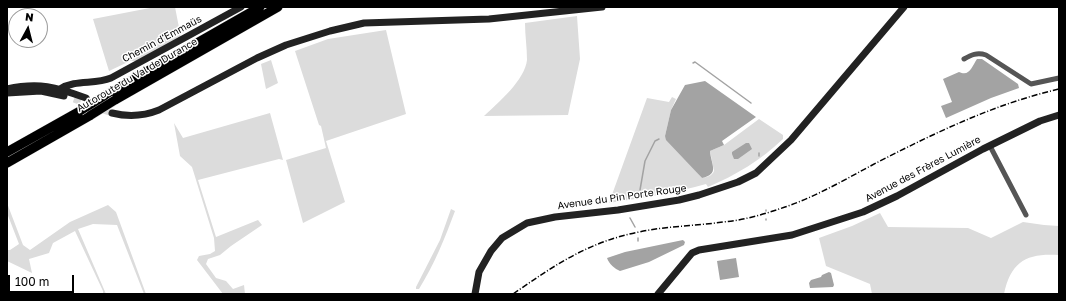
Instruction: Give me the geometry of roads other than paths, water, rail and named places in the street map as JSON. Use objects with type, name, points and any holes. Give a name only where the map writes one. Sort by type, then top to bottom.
[{"type":"highway","name":"Autoroute du Val de Durance","points":[[7,152],[260,7]]},
{"type":"highway","name":"Autoroute du Val de Durance","points":[[7,163],[90,115],[114,108],[278,7]]},
{"type":"highway","points":[[7,148],[77,112]]},
{"type":"main road","name":"Chemin d'Emmaüs","points":[[90,82],[111,78],[241,7]]},
{"type":"main road","points":[[114,108],[130,112],[146,111],[159,107],[193,92],[257,58],[286,45],[330,31],[364,23],[489,19],[602,7]]},
{"type":"main road","name":"Avenue du Pin Porte Rouge","points":[[475,294],[479,272],[491,251],[502,238],[526,223],[555,217],[618,210],[679,200],[738,182],[756,173],[791,140],[904,7]]},
{"type":"main road","points":[[60,89],[70,84],[90,82]]},
{"type":"main road","points":[[72,96],[75,88],[90,82]]},
{"type":"main road","points":[[7,89],[41,85],[60,89],[72,96]]},
{"type":"main road","points":[[7,93],[45,91],[86,98]]},
{"type":"main road","name":"Avenue des Frères Lumière","points":[[658,294],[692,253],[699,250],[792,235],[863,212],[897,196],[1040,121],[1059,115]]},
{"type":"street","points":[[964,59],[973,54],[982,53],[1031,84],[1059,78]]},
{"type":"street","points":[[990,146],[1026,215]]},
{"type":"waterway","points":[[693,63],[695,62],[751,103]]},
{"type":"waterway","points":[[640,190],[645,161],[655,141],[659,139]]},
{"type":"waterway","points":[[630,218],[635,227]]},
{"type":"tunnel","points":[[74,99],[112,113]]},
{"type":"railway","points":[[513,294],[543,273],[588,248],[621,236],[639,232],[670,227],[739,220],[777,210],[821,192],[902,150],[968,119],[1012,102],[1059,89]]}]
